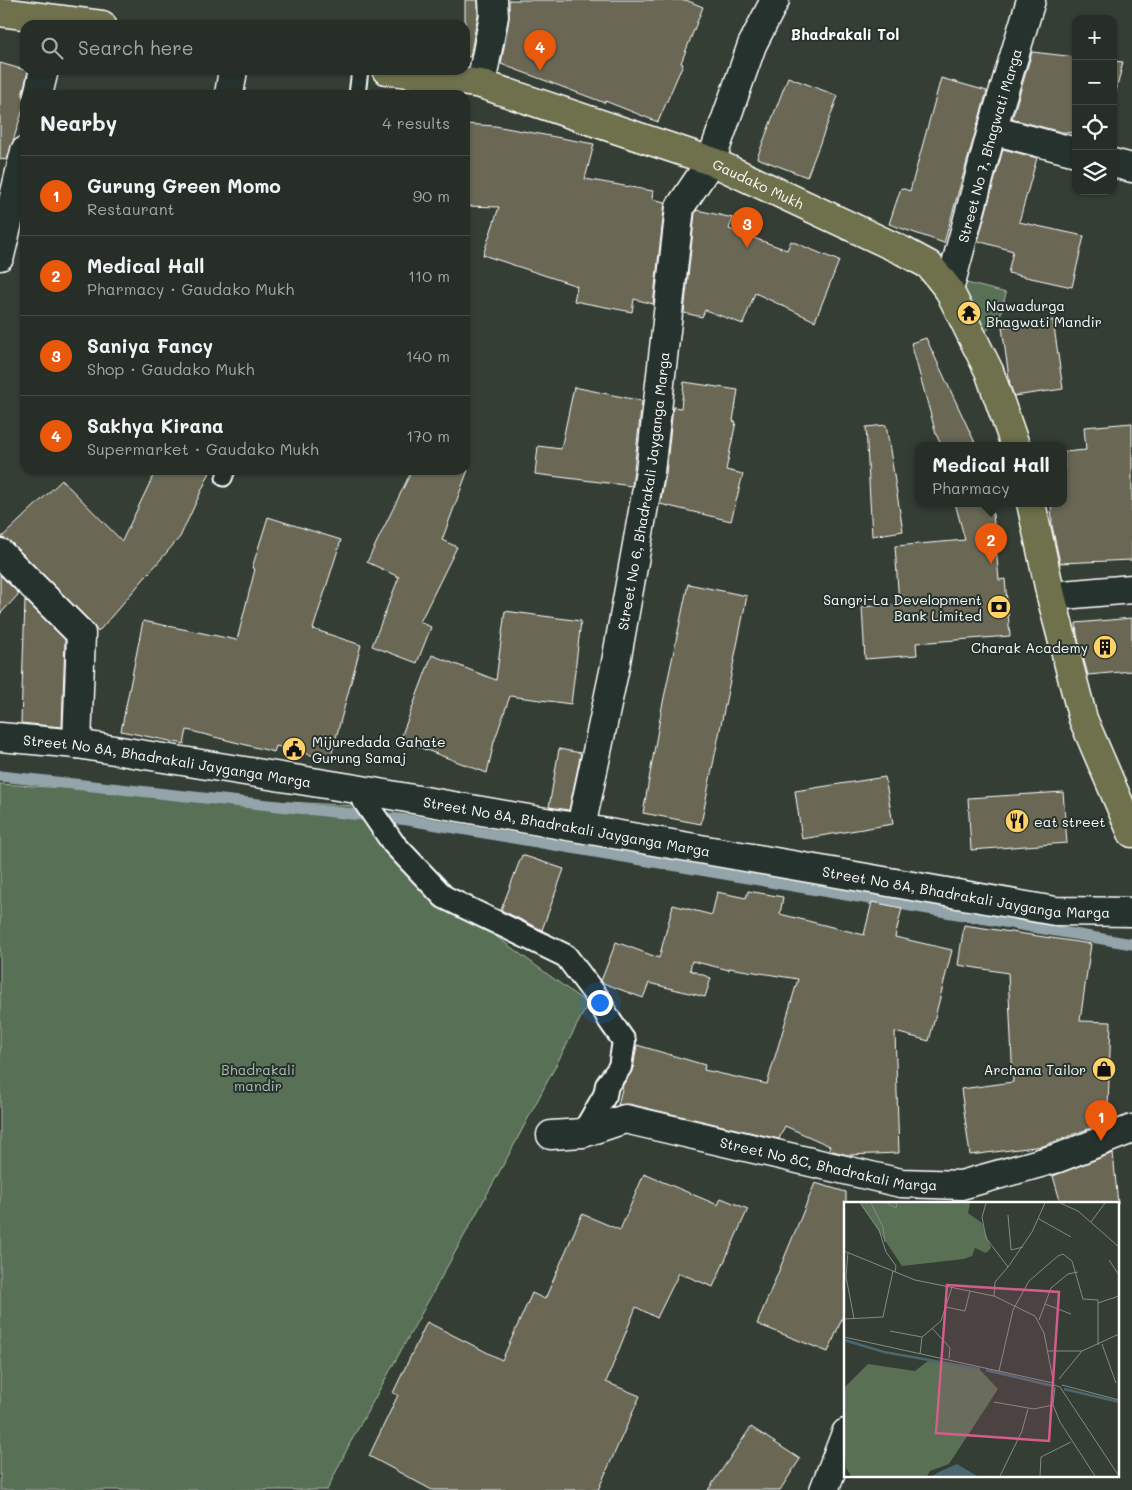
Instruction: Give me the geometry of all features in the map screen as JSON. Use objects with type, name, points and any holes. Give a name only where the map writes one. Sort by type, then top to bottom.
[{"type":"main road","points":[[0,12],[49,20]]},
{"type":"main road","name":"Gaudako Mukh","points":[[420,75],[481,84],[711,161],[929,265],[949,290],[989,371],[1014,442]]},
{"type":"main road","points":[[1032,507],[1083,719],[1132,833]]},
{"type":"street","points":[[481,84],[494,16],[493,0]]},
{"type":"street","name":"Street No 6, Bhadrakali Jayganga Marga","points":[[581,827],[616,662],[650,472],[680,207],[711,161],[752,45],[775,0]]},
{"type":"street","name":"Street No 7, Bhagwati Marga","points":[[949,290],[992,130],[1031,0]]},
{"type":"street","points":[[39,90],[43,75]]},
{"type":"street","points":[[230,90],[232,75]]},
{"type":"street","points":[[992,130],[1072,151]]},
{"type":"street","points":[[1117,164],[1132,168]]},
{"type":"street","points":[[0,256],[17,224],[20,197]]},
{"type":"street","points":[[0,553],[81,634],[77,744]]},
{"type":"street","points":[[1052,596],[1132,589]]},
{"type":"street","name":"Street No 8A, Bhadrakali Jayganga Marga","points":[[0,737],[77,744],[356,788],[1055,911],[1132,912]]},
{"type":"street","points":[[356,788],[393,843],[444,897],[566,956],[596,997],[610,1022],[624,1041],[620,1067],[607,1085],[605,1094],[583,1133]]},
{"type":"street","name":"Street No 8C, Bhadrakali Marga","points":[[551,1135],[583,1133],[625,1119],[899,1194],[961,1185],[1058,1158],[1132,1130]]},
{"type":"street","points":[[824,1490],[844,1438]]},
{"type":"lane","points":[[357,90],[359,75]]},
{"type":"green space","points":[[963,282],[1006,293],[1001,313],[985,333],[958,301]]},
{"type":"green space","name":"Bhadrakali mandir","points":[[0,784],[371,807],[440,895],[588,1004],[513,1147],[349,1445],[327,1490],[0,1490]]},
{"type":"building","points":[[465,0],[478,0],[478,15],[470,57],[470,20],[465,20]]},
{"type":"building","points":[[509,0],[686,0],[703,7],[681,63],[683,64],[658,122],[501,64],[509,19]]},
{"type":"building","points":[[1032,52],[1072,57],[1072,133],[1061,132],[1012,119]]},
{"type":"building","points":[[1117,61],[1123,62],[1117,87]]},
{"type":"building","points":[[0,63],[20,69],[20,75],[27,75],[23,90],[20,90],[20,119],[7,160],[0,159]]},
{"type":"building","points":[[788,77],[838,96],[807,177],[757,158]]},
{"type":"building","points":[[941,78],[987,91],[944,243],[889,224],[901,188],[910,191]]},
{"type":"building","points":[[470,124],[495,126],[594,144],[585,179],[653,191],[652,199],[665,202],[653,304],[634,299],[632,312],[574,301],[577,286],[483,255],[499,207],[470,206]]},
{"type":"building","points":[[1003,149],[1037,158],[1019,222],[1084,236],[1072,287],[1008,273],[1013,251],[978,241]]},
{"type":"building","points":[[697,210],[733,218],[729,229],[787,250],[791,241],[839,261],[815,321],[755,293],[743,324],[705,310],[702,317],[684,313],[695,213]]},
{"type":"building","points":[[1053,320],[1063,389],[1014,396],[1010,385],[1002,327]]},
{"type":"building","points":[[926,338],[975,442],[940,442],[911,343]]},
{"type":"building","points":[[684,382],[738,390],[733,421],[736,422],[726,470],[743,474],[731,521],[660,504],[666,474],[673,407],[681,408]]},
{"type":"building","points":[[574,387],[642,401],[632,486],[535,474],[538,446],[561,449]]},
{"type":"building","points":[[1132,423],[1132,560],[1060,563],[1052,526],[1051,507],[1067,507],[1067,452],[1086,450],[1084,427]]},
{"type":"building","points":[[886,425],[903,531],[872,536],[866,427]]},
{"type":"building","points":[[154,475],[209,475],[180,537],[98,632],[92,623],[11,542],[1,538],[62,480],[122,541]]},
{"type":"building","points":[[410,475],[466,475],[442,540],[457,547],[420,622],[431,627],[417,663],[372,646],[399,577],[367,562]]},
{"type":"building","points":[[956,507],[992,507],[999,580],[1005,579],[1010,636],[916,643],[917,655],[865,659],[862,607],[899,604],[895,546],[965,540]]},
{"type":"building","points":[[268,517],[341,540],[313,629],[361,645],[330,760],[276,746],[274,752],[187,730],[184,744],[121,731],[143,621],[237,640],[255,569],[252,568]]},
{"type":"building","points":[[0,575],[19,594],[0,614]]},
{"type":"building","points":[[688,584],[747,596],[701,824],[643,813],[662,707]]},
{"type":"building","points":[[25,600],[65,640],[62,727],[21,723]]},
{"type":"building","points":[[505,611],[581,621],[571,704],[510,696],[494,742],[487,773],[400,740],[432,655],[496,680]]},
{"type":"building","name":"Charak Academy","points":[[1132,618],[1132,671],[1088,675],[1077,635],[1076,623]]},
{"type":"building","points":[[559,749],[581,753],[569,810],[549,807]]},
{"type":"building","points":[[885,777],[893,824],[802,839],[795,791]]},
{"type":"building","name":"eat street","points":[[1063,792],[1067,843],[971,850],[968,798]]},
{"type":"building","points":[[522,855],[564,869],[542,930],[501,910]]},
{"type":"building","points":[[748,891],[783,897],[780,914],[864,935],[872,902],[902,908],[895,937],[952,950],[929,1041],[895,1032],[899,1153],[848,1155],[829,1150],[830,1146],[785,1126],[779,1139],[629,1104],[618,1105],[623,1085],[633,1069],[637,1045],[705,1065],[704,1070],[767,1084],[798,979],[729,968],[729,970],[692,961],[690,970],[711,978],[705,997],[649,983],[643,998],[601,981],[616,942],[659,958],[673,905],[712,915],[717,892],[746,898]]},
{"type":"building","points":[[964,925],[1091,944],[1080,1021],[1111,1022],[1109,1121],[1043,1146],[970,1155],[961,1089],[1013,1082],[1008,973],[958,965]]},
{"type":"building","points":[[1113,1153],[1118,1202],[1060,1202],[1053,1176]]},
{"type":"building","points":[[644,1174],[718,1205],[721,1198],[748,1209],[713,1287],[679,1273],[657,1318],[636,1307],[606,1382],[640,1396],[598,1490],[432,1490],[369,1456],[398,1395],[393,1393],[427,1322],[502,1360],[532,1293],[545,1299],[582,1214],[620,1230]]},
{"type":"building","points":[[815,1183],[846,1192],[846,1202],[844,1202],[844,1314],[828,1352],[757,1324]]},
{"type":"building","points":[[751,1427],[800,1459],[780,1490],[708,1490]]},
{"type":"waterway","points":[[0,776],[408,820],[1132,944]]},
{"type":"place","name":"Sakhya Kirana","points":[[540,71]]},
{"type":"place","name":"Saniya Fancy","points":[[747,248]]},
{"type":"place","name":"Nawadurga Bhagwati Mandir","points":[[969,313]]},
{"type":"place","name":"Medical Hall","points":[[991,564]]},
{"type":"place","name":"Sangri-La Development Bank Limited","points":[[999,607]]},
{"type":"place","name":"Charak Academy","points":[[1105,647]]},
{"type":"place","name":"Mijuredada Gahate Gurung Samaj","points":[[294,749]]},
{"type":"place","name":"eat street","points":[[1017,821]]},
{"type":"place","name":"Archana Tailor","points":[[1104,1069]]},
{"type":"place","name":"Gurung Green Momo","points":[[1101,1141]]},
{"type":"district","name":"Bhadrakali Tol","points":[[845,34]]}]
